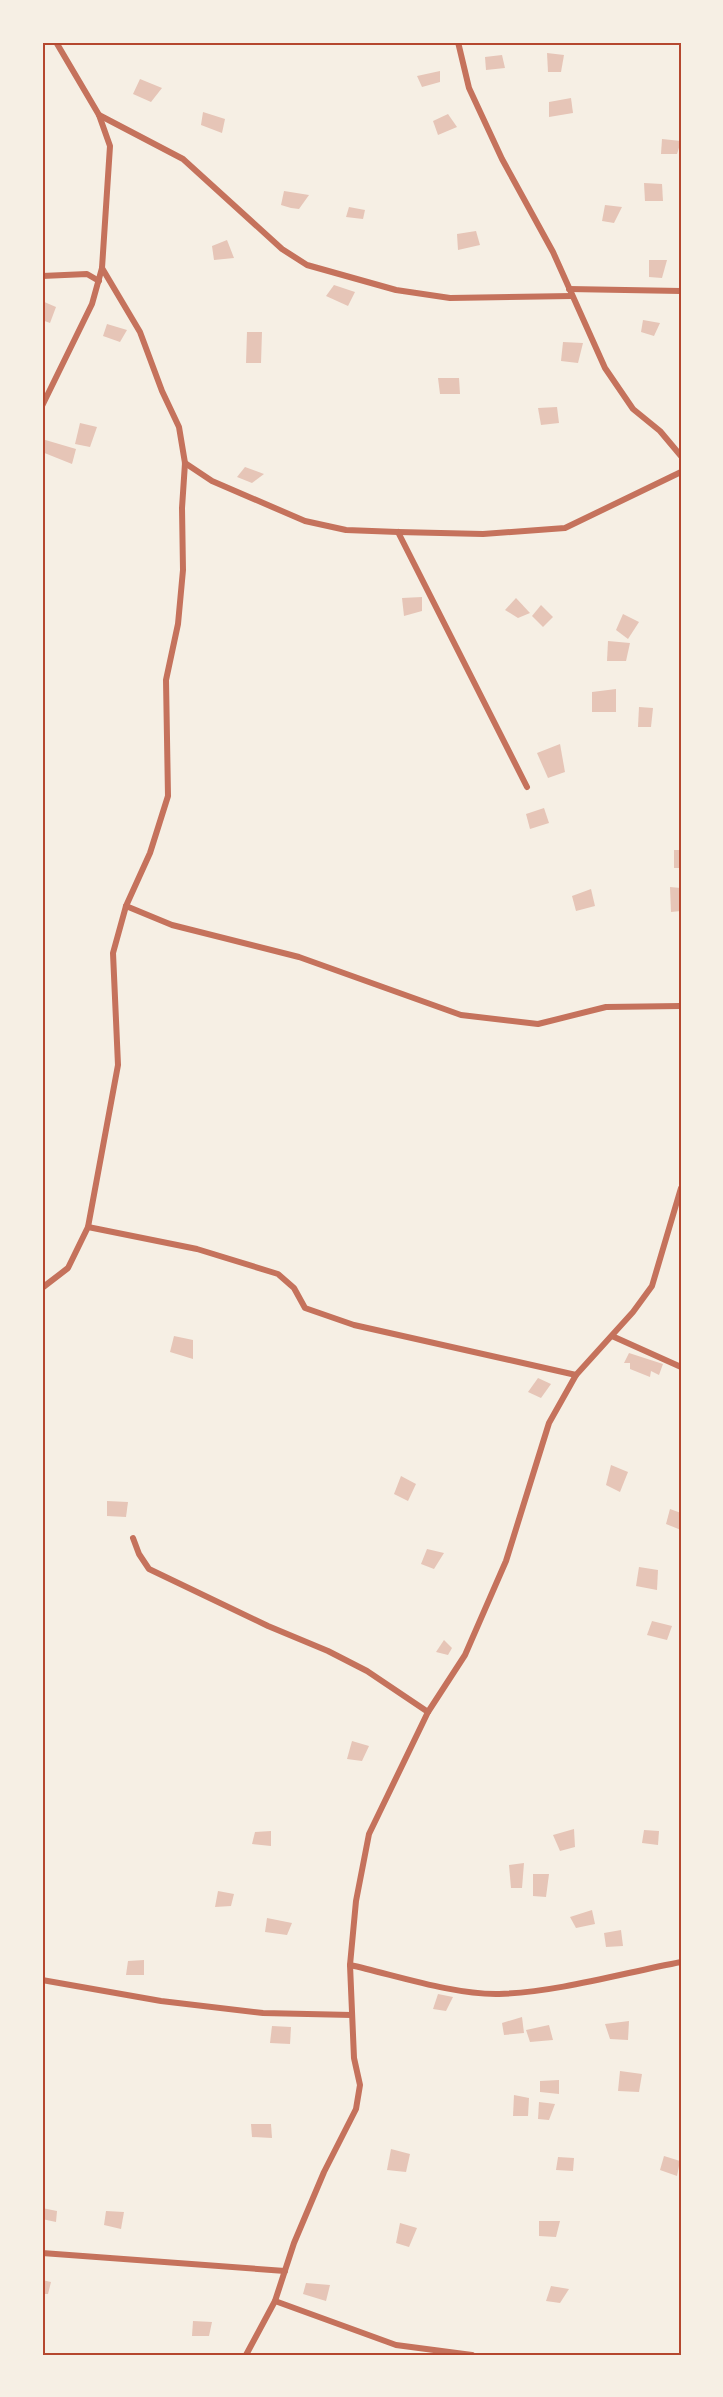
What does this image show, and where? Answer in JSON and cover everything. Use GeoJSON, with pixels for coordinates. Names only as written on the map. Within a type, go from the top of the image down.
{"type":"FeatureCollection","features":[{"type":"Feature","properties":{"kind":"street"},"geometry":{"type":"LineString","coordinates":[[42,406],[92,304],[99,281],[102,268],[110,146],[99,115],[56,42]]}},
{"type":"Feature","properties":{"kind":"street"},"geometry":{"type":"LineString","coordinates":[[458,42],[469,88],[569,289],[605,368],[633,409],[660,431],[681,456]]}},
{"type":"Feature","properties":{"kind":"street"},"geometry":{"type":"LineString","coordinates":[[99,115],[183,159],[282,249],[307,264],[396,290],[450,298],[572,296]]}},
{"type":"Feature","properties":{"kind":"street"},"geometry":{"type":"LineString","coordinates":[[42,1288],[68,1268],[88,1227],[118,1065],[113,953],[126,906],[150,853],[168,796],[166,680],[177,624],[183,570],[182,508],[185,463],[179,427],[162,391],[141,332],[102,268]]}},
{"type":"Feature","properties":{"kind":"street"},"geometry":{"type":"LineString","coordinates":[[42,276],[87,274],[99,281]]}},
{"type":"Feature","properties":{"kind":"street"},"geometry":{"type":"LineString","coordinates":[[569,289],[681,291]]}},
{"type":"Feature","properties":{"kind":"street"},"geometry":{"type":"LineString","coordinates":[[185,463],[212,481],[305,521],[346,530],[483,534],[565,528],[681,472]]}},
{"type":"Feature","properties":{"kind":"street"},"geometry":{"type":"LineString","coordinates":[[398,532],[527,787]]}},
{"type":"Feature","properties":{"kind":"street"},"geometry":{"type":"LineString","coordinates":[[126,906],[172,925],[310,961],[424,1004],[461,1015],[538,1024],[606,1007],[681,1006]]}},
{"type":"Feature","properties":{"kind":"street"},"geometry":{"type":"LineString","coordinates":[[246,2355],[275,2301],[294,2243],[324,2172],[356,2109],[360,2085],[354,2058],[350,1965],[356,1901],[369,1834],[428,1712],[470,1644],[506,1561],[549,1424],[576,1375],[612,1336],[652,1286],[681,1188]]}},
{"type":"Feature","properties":{"kind":"street"},"geometry":{"type":"LineString","coordinates":[[88,1227],[197,1249],[278,1274],[294,1288],[304,1308],[354,1325],[576,1375]]}},
{"type":"Feature","properties":{"kind":"street"},"geometry":{"type":"LineString","coordinates":[[612,1336],[681,1367]]}},
{"type":"Feature","properties":{"kind":"street"},"geometry":{"type":"LineString","coordinates":[[133,1538],[139,1554],[149,1569],[268,1626],[328,1651],[367,1671],[428,1712]]}},
{"type":"Feature","properties":{"kind":"street"},"geometry":{"type":"LineString","coordinates":[[350,1965],[469,1991],[498,1994],[529,1991],[681,1962]]}},
{"type":"Feature","properties":{"kind":"street"},"geometry":{"type":"LineString","coordinates":[[42,1980],[161,2001],[252,2011],[352,2015]]}},
{"type":"Feature","properties":{"kind":"street"},"geometry":{"type":"LineString","coordinates":[[42,2253],[285,2271]]}},
{"type":"Feature","properties":{"kind":"street"},"geometry":{"type":"LineString","coordinates":[[275,2301],[396,2345],[472,2355]]}},
{"type":"Feature","properties":{"kind":"building"},"geometry":{"type":"Polygon","coordinates":[[[547,53],[564,55],[561,72],[548,72],[547,53]]]}},
{"type":"Feature","properties":{"kind":"building"},"geometry":{"type":"Polygon","coordinates":[[[502,55],[505,68],[486,70],[485,57],[502,55]]]}},
{"type":"Feature","properties":{"kind":"building"},"geometry":{"type":"Polygon","coordinates":[[[440,71],[440,82],[422,87],[417,76],[440,71]]]}},
{"type":"Feature","properties":{"kind":"building"},"geometry":{"type":"Polygon","coordinates":[[[140,79],[162,88],[151,102],[133,94],[140,79]]]}},
{"type":"Feature","properties":{"kind":"building"},"geometry":{"type":"Polygon","coordinates":[[[571,98],[573,113],[549,117],[549,102],[571,98]]]}},
{"type":"Feature","properties":{"kind":"building"},"geometry":{"type":"Polygon","coordinates":[[[203,112],[225,119],[222,133],[201,125],[203,112]]]}},
{"type":"Feature","properties":{"kind":"building"},"geometry":{"type":"Polygon","coordinates":[[[448,114],[457,127],[438,135],[433,121],[448,114]]]}},
{"type":"Feature","properties":{"kind":"building"},"geometry":{"type":"Polygon","coordinates":[[[662,139],[681,141],[677,154],[661,154],[662,139]]]}},
{"type":"Feature","properties":{"kind":"building"},"geometry":{"type":"Polygon","coordinates":[[[644,183],[662,184],[663,201],[645,201],[644,183]]]}},
{"type":"Feature","properties":{"kind":"building"},"geometry":{"type":"Polygon","coordinates":[[[284,191],[309,195],[299,209],[291,208],[281,205],[284,191]]]}},
{"type":"Feature","properties":{"kind":"building"},"geometry":{"type":"Polygon","coordinates":[[[605,205],[622,207],[614,223],[602,221],[605,205]]]}},
{"type":"Feature","properties":{"kind":"building"},"geometry":{"type":"Polygon","coordinates":[[[349,207],[365,210],[363,219],[346,217],[349,207]]]}},
{"type":"Feature","properties":{"kind":"building"},"geometry":{"type":"Polygon","coordinates":[[[476,231],[480,245],[458,250],[457,234],[476,231]]]}},
{"type":"Feature","properties":{"kind":"building"},"geometry":{"type":"Polygon","coordinates":[[[227,240],[234,258],[214,260],[212,246],[227,240]]]}},
{"type":"Feature","properties":{"kind":"building"},"geometry":{"type":"Polygon","coordinates":[[[649,260],[667,260],[662,278],[649,277],[649,260]]]}},
{"type":"Feature","properties":{"kind":"building"},"geometry":{"type":"Polygon","coordinates":[[[334,285],[355,292],[348,306],[326,296],[334,285]]]}},
{"type":"Feature","properties":{"kind":"building"},"geometry":{"type":"Polygon","coordinates":[[[42,301],[56,307],[50,323],[42,320],[42,301]]]}},
{"type":"Feature","properties":{"kind":"building"},"geometry":{"type":"Polygon","coordinates":[[[643,320],[660,323],[654,336],[641,332],[643,320]]]}},
{"type":"Feature","properties":{"kind":"building"},"geometry":{"type":"Polygon","coordinates":[[[107,324],[127,330],[120,342],[103,336],[107,324]]]}},
{"type":"Feature","properties":{"kind":"building"},"geometry":{"type":"Polygon","coordinates":[[[247,332],[262,332],[261,363],[246,363],[247,332]]]}},
{"type":"Feature","properties":{"kind":"building"},"geometry":{"type":"Polygon","coordinates":[[[563,342],[583,343],[578,363],[561,361],[563,342]]]}},
{"type":"Feature","properties":{"kind":"building"},"geometry":{"type":"Polygon","coordinates":[[[438,378],[459,378],[460,394],[440,394],[438,378]]]}},
{"type":"Feature","properties":{"kind":"building"},"geometry":{"type":"Polygon","coordinates":[[[557,407],[559,423],[541,425],[538,408],[557,407]]]}},
{"type":"Feature","properties":{"kind":"building"},"geometry":{"type":"Polygon","coordinates":[[[80,423],[97,427],[90,447],[75,444],[80,423]]]}},
{"type":"Feature","properties":{"kind":"building"},"geometry":{"type":"Polygon","coordinates":[[[42,439],[76,449],[72,464],[42,452],[42,439]]]}},
{"type":"Feature","properties":{"kind":"building"},"geometry":{"type":"Polygon","coordinates":[[[245,467],[264,474],[252,483],[237,477],[245,467]]]}},
{"type":"Feature","properties":{"kind":"building"},"geometry":{"type":"Polygon","coordinates":[[[422,597],[422,611],[404,616],[402,598],[422,597]]]}},
{"type":"Feature","properties":{"kind":"building"},"geometry":{"type":"Polygon","coordinates":[[[516,598],[530,613],[518,618],[505,610],[516,598]]]}},
{"type":"Feature","properties":{"kind":"building"},"geometry":{"type":"Polygon","coordinates":[[[541,605],[553,617],[543,627],[532,616],[541,605]]]}},
{"type":"Feature","properties":{"kind":"building"},"geometry":{"type":"Polygon","coordinates":[[[623,614],[639,622],[628,639],[616,630],[623,614]]]}},
{"type":"Feature","properties":{"kind":"building"},"geometry":{"type":"Polygon","coordinates":[[[608,641],[630,643],[626,661],[607,661],[608,641]]]}},
{"type":"Feature","properties":{"kind":"building"},"geometry":{"type":"Polygon","coordinates":[[[616,689],[616,712],[592,712],[592,692],[616,689]]]}},
{"type":"Feature","properties":{"kind":"building"},"geometry":{"type":"Polygon","coordinates":[[[639,707],[653,708],[651,727],[638,727],[639,707]]]}},
{"type":"Feature","properties":{"kind":"building"},"geometry":{"type":"Polygon","coordinates":[[[560,744],[565,772],[548,778],[537,753],[560,744]]]}},
{"type":"Feature","properties":{"kind":"building"},"geometry":{"type":"Polygon","coordinates":[[[544,808],[549,823],[530,829],[526,814],[544,808]]]}},
{"type":"Feature","properties":{"kind":"building"},"geometry":{"type":"Polygon","coordinates":[[[674,850],[681,850],[681,868],[674,868],[674,850]]]}},
{"type":"Feature","properties":{"kind":"building"},"geometry":{"type":"Polygon","coordinates":[[[670,887],[681,888],[681,911],[671,912],[670,887]]]}},
{"type":"Feature","properties":{"kind":"building"},"geometry":{"type":"Polygon","coordinates":[[[591,889],[595,906],[576,911],[572,896],[591,889]]]}},
{"type":"Feature","properties":{"kind":"building"},"geometry":{"type":"Polygon","coordinates":[[[174,1336],[193,1340],[193,1359],[170,1352],[174,1336]]]}},
{"type":"Feature","properties":{"kind":"building"},"geometry":{"type":"Polygon","coordinates":[[[629,1353],[663,1364],[659,1375],[651,1371],[650,1377],[630,1369],[630,1363],[624,1363],[629,1353]]]}},
{"type":"Feature","properties":{"kind":"building"},"geometry":{"type":"Polygon","coordinates":[[[538,1378],[551,1384],[541,1398],[528,1392],[538,1378]]]}},
{"type":"Feature","properties":{"kind":"building"},"geometry":{"type":"Polygon","coordinates":[[[611,1465],[628,1472],[620,1492],[606,1485],[611,1465]]]}},
{"type":"Feature","properties":{"kind":"building"},"geometry":{"type":"Polygon","coordinates":[[[401,1476],[416,1484],[408,1501],[394,1494],[401,1476]]]}},
{"type":"Feature","properties":{"kind":"building"},"geometry":{"type":"Polygon","coordinates":[[[107,1501],[128,1502],[126,1517],[107,1516],[107,1501]]]}},
{"type":"Feature","properties":{"kind":"building"},"geometry":{"type":"Polygon","coordinates":[[[670,1509],[681,1513],[681,1530],[666,1524],[670,1509]]]}},
{"type":"Feature","properties":{"kind":"building"},"geometry":{"type":"Polygon","coordinates":[[[427,1549],[444,1553],[434,1569],[421,1564],[427,1549]]]}},
{"type":"Feature","properties":{"kind":"building"},"geometry":{"type":"Polygon","coordinates":[[[639,1567],[658,1570],[657,1590],[636,1586],[639,1567]]]}},
{"type":"Feature","properties":{"kind":"building"},"geometry":{"type":"Polygon","coordinates":[[[652,1621],[672,1626],[667,1640],[647,1635],[652,1621]]]}},
{"type":"Feature","properties":{"kind":"building"},"geometry":{"type":"Polygon","coordinates":[[[444,1640],[452,1648],[448,1655],[436,1652],[444,1640]]]}},
{"type":"Feature","properties":{"kind":"building"},"geometry":{"type":"Polygon","coordinates":[[[352,1741],[369,1746],[362,1761],[347,1759],[352,1741]]]}},
{"type":"Feature","properties":{"kind":"building"},"geometry":{"type":"Polygon","coordinates":[[[574,1829],[575,1847],[560,1851],[553,1835],[574,1829]]]}},
{"type":"Feature","properties":{"kind":"building"},"geometry":{"type":"Polygon","coordinates":[[[644,1830],[659,1831],[658,1845],[642,1843],[644,1830]]]}},
{"type":"Feature","properties":{"kind":"building"},"geometry":{"type":"Polygon","coordinates":[[[271,1831],[271,1846],[252,1844],[255,1832],[271,1831]]]}},
{"type":"Feature","properties":{"kind":"building"},"geometry":{"type":"Polygon","coordinates":[[[524,1863],[522,1888],[511,1888],[509,1865],[524,1863]]]}},
{"type":"Feature","properties":{"kind":"building"},"geometry":{"type":"Polygon","coordinates":[[[533,1874],[549,1874],[546,1897],[533,1896],[533,1874]]]}},
{"type":"Feature","properties":{"kind":"building"},"geometry":{"type":"Polygon","coordinates":[[[218,1891],[234,1894],[231,1906],[215,1907],[218,1891]]]}},
{"type":"Feature","properties":{"kind":"building"},"geometry":{"type":"Polygon","coordinates":[[[592,1910],[595,1924],[576,1928],[570,1917],[592,1910]]]}},
{"type":"Feature","properties":{"kind":"building"},"geometry":{"type":"Polygon","coordinates":[[[267,1918],[292,1923],[287,1935],[265,1932],[267,1918]]]}},
{"type":"Feature","properties":{"kind":"building"},"geometry":{"type":"Polygon","coordinates":[[[621,1930],[623,1946],[606,1947],[604,1933],[621,1930]]]}},
{"type":"Feature","properties":{"kind":"building"},"geometry":{"type":"Polygon","coordinates":[[[144,1960],[144,1975],[126,1975],[128,1961],[144,1960]]]}},
{"type":"Feature","properties":{"kind":"building"},"geometry":{"type":"Polygon","coordinates":[[[438,1994],[453,1997],[446,2011],[433,2009],[438,1994]]]}},
{"type":"Feature","properties":{"kind":"building"},"geometry":{"type":"Polygon","coordinates":[[[522,2017],[524,2033],[504,2035],[502,2023],[522,2017]]]}},
{"type":"Feature","properties":{"kind":"building"},"geometry":{"type":"Polygon","coordinates":[[[629,2021],[628,2040],[610,2039],[605,2024],[629,2021]]]}},
{"type":"Feature","properties":{"kind":"building"},"geometry":{"type":"Polygon","coordinates":[[[549,2025],[553,2040],[530,2042],[526,2030],[549,2025]]]}},
{"type":"Feature","properties":{"kind":"building"},"geometry":{"type":"Polygon","coordinates":[[[272,2026],[291,2027],[290,2044],[270,2043],[272,2026]]]}},
{"type":"Feature","properties":{"kind":"building"},"geometry":{"type":"Polygon","coordinates":[[[620,2071],[642,2074],[639,2092],[618,2091],[620,2071]]]}},
{"type":"Feature","properties":{"kind":"building"},"geometry":{"type":"Polygon","coordinates":[[[559,2080],[559,2094],[540,2092],[540,2081],[559,2080]]]}},
{"type":"Feature","properties":{"kind":"building"},"geometry":{"type":"Polygon","coordinates":[[[514,2095],[529,2098],[528,2116],[513,2116],[514,2095]]]}},
{"type":"Feature","properties":{"kind":"building"},"geometry":{"type":"Polygon","coordinates":[[[539,2102],[555,2104],[549,2120],[538,2119],[539,2102]]]}},
{"type":"Feature","properties":{"kind":"building"},"geometry":{"type":"Polygon","coordinates":[[[251,2124],[271,2124],[272,2138],[252,2137],[251,2124]]]}},
{"type":"Feature","properties":{"kind":"building"},"geometry":{"type":"Polygon","coordinates":[[[391,2149],[410,2154],[406,2172],[387,2170],[391,2149]]]}},
{"type":"Feature","properties":{"kind":"building"},"geometry":{"type":"Polygon","coordinates":[[[664,2156],[680,2161],[677,2176],[660,2170],[664,2156]]]}},
{"type":"Feature","properties":{"kind":"building"},"geometry":{"type":"Polygon","coordinates":[[[558,2157],[574,2158],[573,2171],[556,2170],[558,2157]]]}},
{"type":"Feature","properties":{"kind":"building"},"geometry":{"type":"Polygon","coordinates":[[[42,2208],[57,2211],[56,2222],[42,2219],[42,2208]]]}},
{"type":"Feature","properties":{"kind":"building"},"geometry":{"type":"Polygon","coordinates":[[[106,2211],[124,2212],[121,2229],[104,2225],[106,2211]]]}},
{"type":"Feature","properties":{"kind":"building"},"geometry":{"type":"Polygon","coordinates":[[[539,2221],[560,2221],[556,2237],[539,2236],[539,2221]]]}},
{"type":"Feature","properties":{"kind":"building"},"geometry":{"type":"Polygon","coordinates":[[[400,2223],[417,2228],[409,2247],[396,2243],[400,2223]]]}},
{"type":"Feature","properties":{"kind":"building"},"geometry":{"type":"Polygon","coordinates":[[[42,2280],[51,2282],[48,2294],[42,2294],[42,2280]]]}},
{"type":"Feature","properties":{"kind":"building"},"geometry":{"type":"Polygon","coordinates":[[[306,2283],[330,2285],[326,2301],[303,2294],[306,2283]]]}},
{"type":"Feature","properties":{"kind":"building"},"geometry":{"type":"Polygon","coordinates":[[[551,2286],[569,2289],[560,2303],[546,2301],[551,2286]]]}},
{"type":"Feature","properties":{"kind":"building"},"geometry":{"type":"Polygon","coordinates":[[[193,2321],[212,2322],[209,2336],[192,2336],[193,2321]]]}}]}
